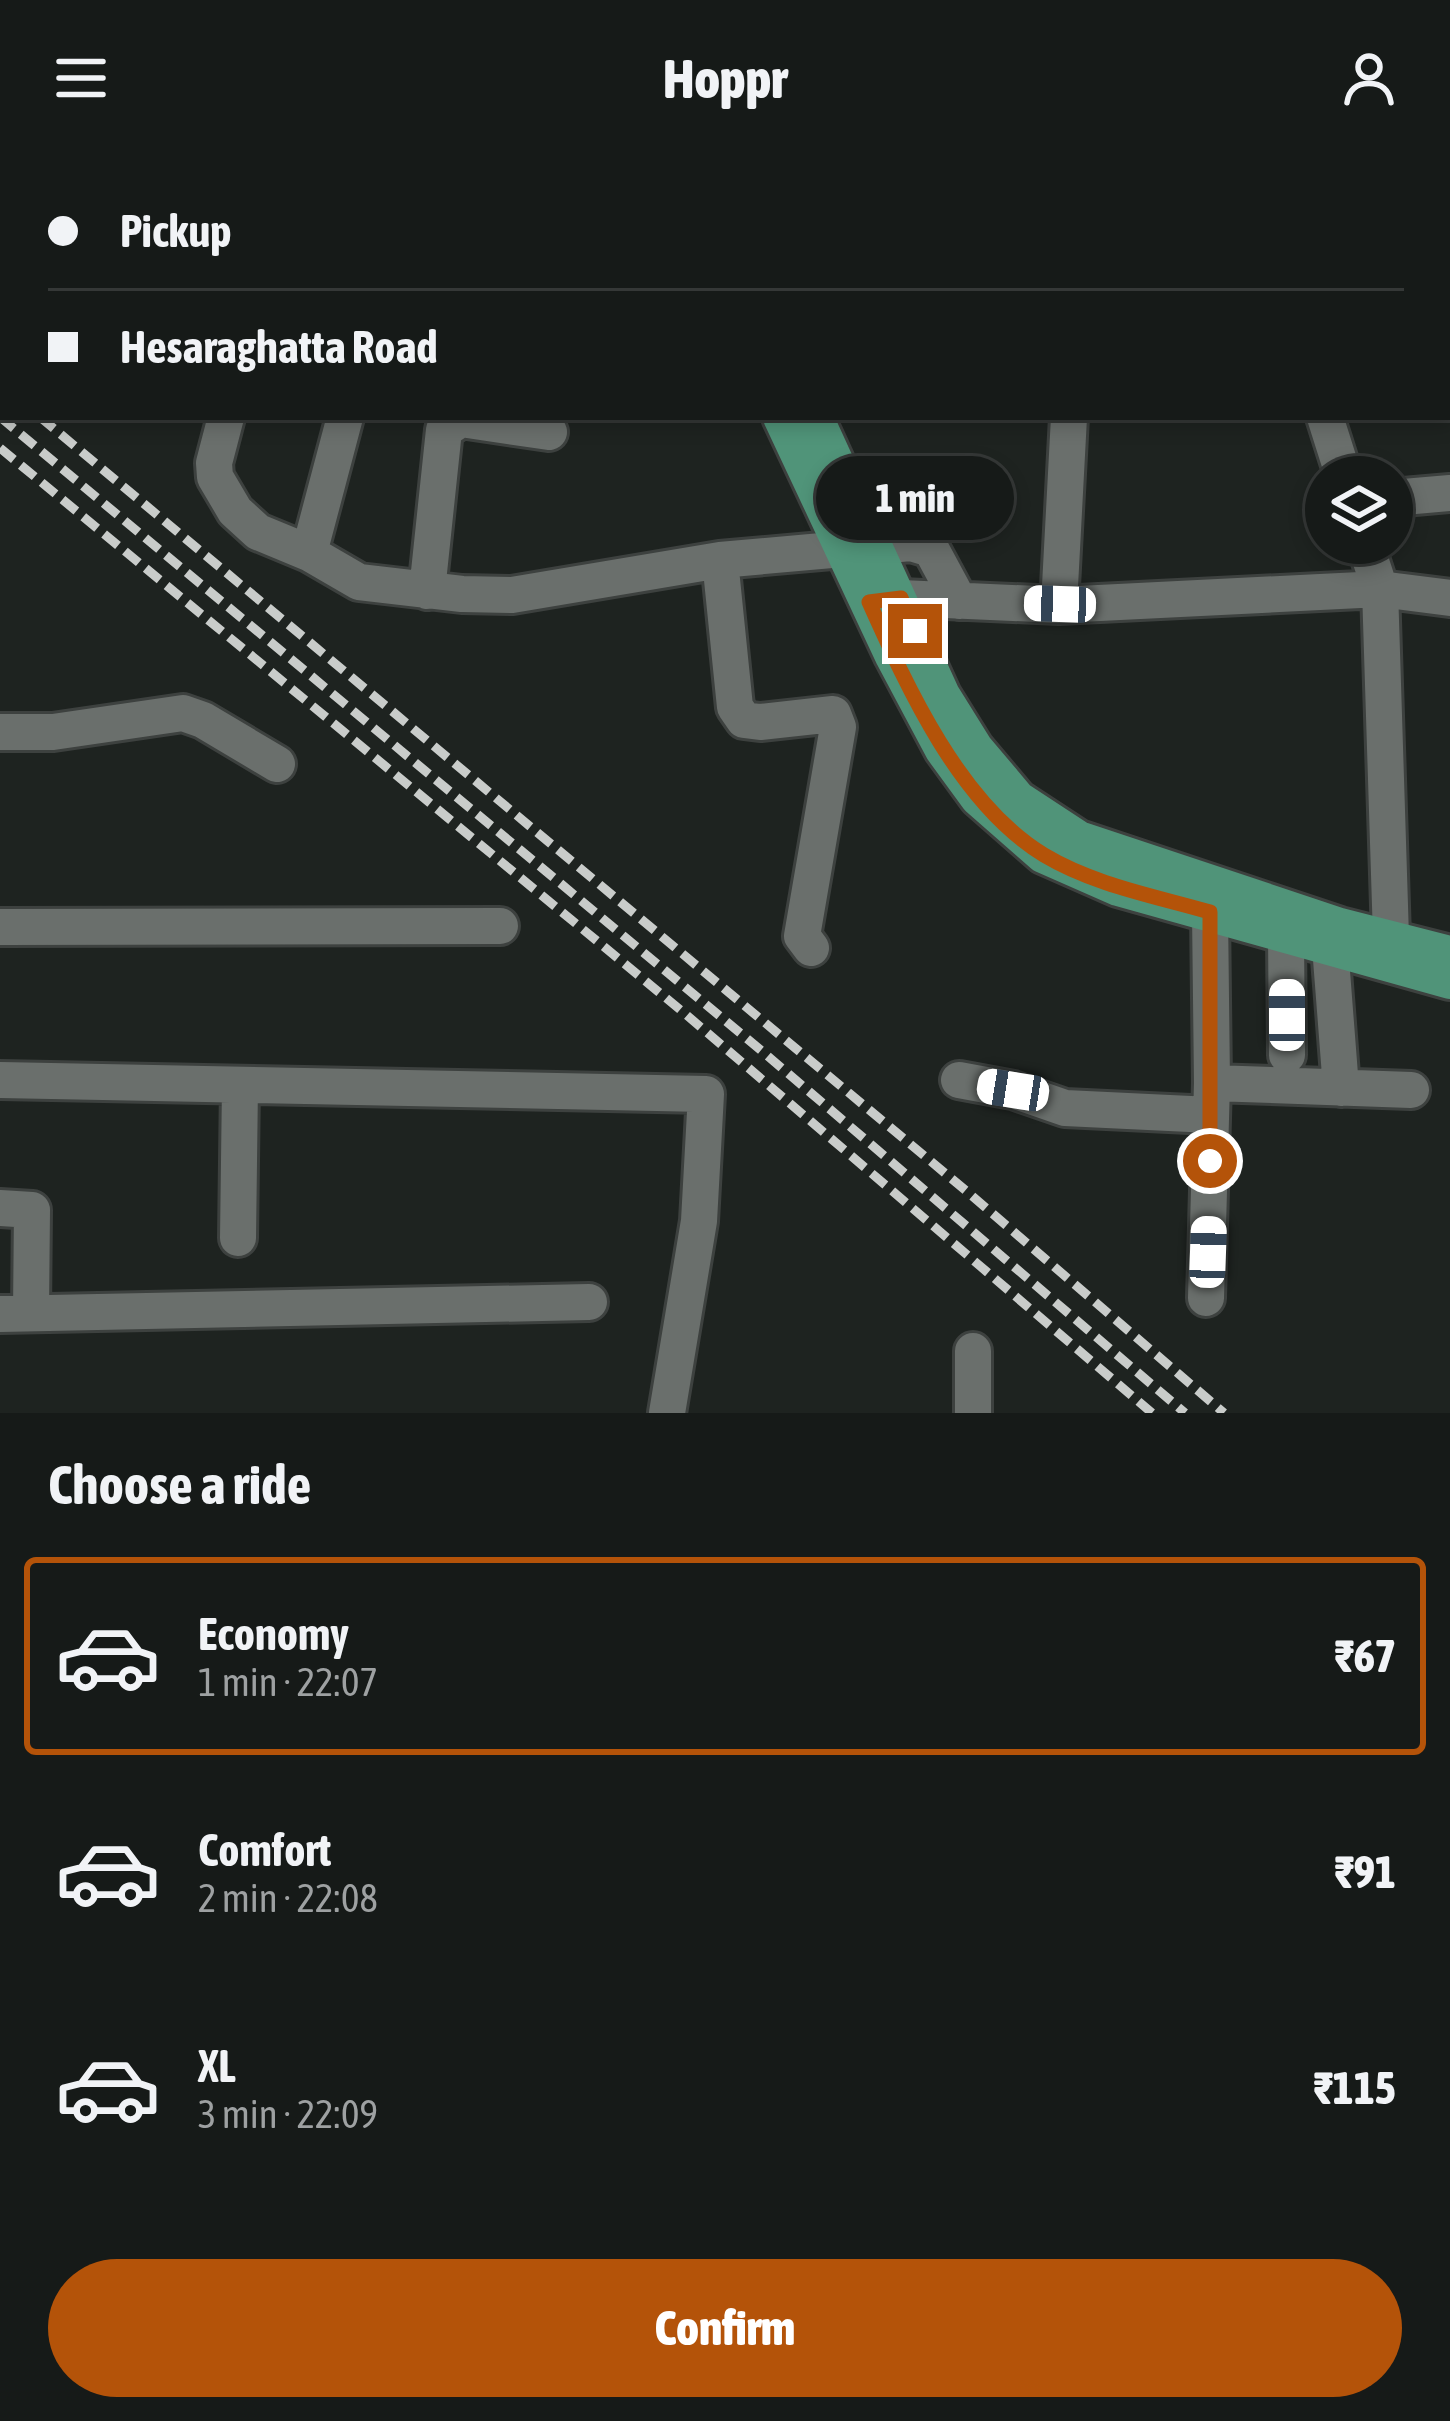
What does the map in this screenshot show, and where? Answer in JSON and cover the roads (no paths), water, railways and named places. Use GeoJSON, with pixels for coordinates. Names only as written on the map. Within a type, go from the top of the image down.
{"type":"FeatureCollection","features":[{"type":"Feature","properties":{"kind":"main road"},"geometry":{"type":"LineString","coordinates":[[783,420],[861,546]]}},
{"type":"Feature","properties":{"kind":"main road"},"geometry":{"type":"LineString","coordinates":[[816,420],[943,750],[978,798],[1043,855],[1118,887],[1286,934],[1450,955]]}},
{"type":"Feature","properties":{"kind":"main road"},"geometry":{"type":"LineString","coordinates":[[885,600],[975,748],[1018,799],[1079,839],[1360,942],[1450,981]]}},
{"type":"Feature","properties":{"kind":"street"},"geometry":{"type":"LineString","coordinates":[[225,420],[214,463],[221,491],[235,511],[258,532],[309,553],[359,582],[512,595],[720,560],[911,543],[932,549],[959,601]]}},
{"type":"Feature","properties":{"kind":"street"},"geometry":{"type":"LineString","coordinates":[[309,553],[344,420]]}},
{"type":"Feature","properties":{"kind":"street"},"geometry":{"type":"LineString","coordinates":[[427,591],[444,430],[458,420]]}},
{"type":"Feature","properties":{"kind":"street"},"geometry":{"type":"LineString","coordinates":[[474,420],[549,432]]}},
{"type":"Feature","properties":{"kind":"street"},"geometry":{"type":"LineString","coordinates":[[1060,604],[1070,420]]}},
{"type":"Feature","properties":{"kind":"street"},"geometry":{"type":"LineString","coordinates":[[1326,420],[1337,456]]}},
{"type":"Feature","properties":{"kind":"street"},"geometry":{"type":"LineString","coordinates":[[1413,497],[1450,494]]}},
{"type":"Feature","properties":{"kind":"street"},"geometry":{"type":"LineString","coordinates":[[720,560],[735,707],[744,720],[833,714],[838,727],[802,936],[812,948]]}},
{"type":"Feature","properties":{"kind":"street"},"geometry":{"type":"LineString","coordinates":[[1341,1088],[1360,942],[1379,590],[1371,564]]}},
{"type":"Feature","properties":{"kind":"street"},"geometry":{"type":"LineString","coordinates":[[885,600],[1060,604],[1379,590],[1450,598]]}},
{"type":"Feature","properties":{"kind":"street"},"geometry":{"type":"LineString","coordinates":[[0,732],[53,732],[183,713],[277,764]]}},
{"type":"Feature","properties":{"kind":"street"},"geometry":{"type":"LineString","coordinates":[[1206,1298],[1212,1099],[1210,912]]}},
{"type":"Feature","properties":{"kind":"street"},"geometry":{"type":"LineString","coordinates":[[0,928],[500,926]]}},
{"type":"Feature","properties":{"kind":"street"},"geometry":{"type":"LineString","coordinates":[[1286,934],[1287,1055]]}},
{"type":"Feature","properties":{"kind":"street"},"geometry":{"type":"LineString","coordinates":[[0,1080],[706,1094],[699,1221],[667,1413]]}},
{"type":"Feature","properties":{"kind":"street"},"geometry":{"type":"LineString","coordinates":[[959,1080],[1013,1090],[1065,1108],[1341,1088],[1411,1090]]}},
{"type":"Feature","properties":{"kind":"street"},"geometry":{"type":"LineString","coordinates":[[238,1238],[240,1085]]}},
{"type":"Feature","properties":{"kind":"street"},"geometry":{"type":"LineString","coordinates":[[0,1208],[32,1210],[15,1313],[589,1301]]}},
{"type":"Feature","properties":{"kind":"street"},"geometry":{"type":"LineString","coordinates":[[973,1352],[973,1413]]}},
{"type":"Feature","properties":{"kind":"railway"},"geometry":{"type":"LineString","coordinates":[[4,420],[763,1052],[1185,1413]]}},
{"type":"Feature","properties":{"kind":"railway"},"geometry":{"type":"LineString","coordinates":[[44,420],[964,1189],[1224,1413]]}},
{"type":"Feature","properties":{"kind":"railway"},"geometry":{"type":"LineString","coordinates":[[0,448],[683,1012],[1152,1413]]}}]}
